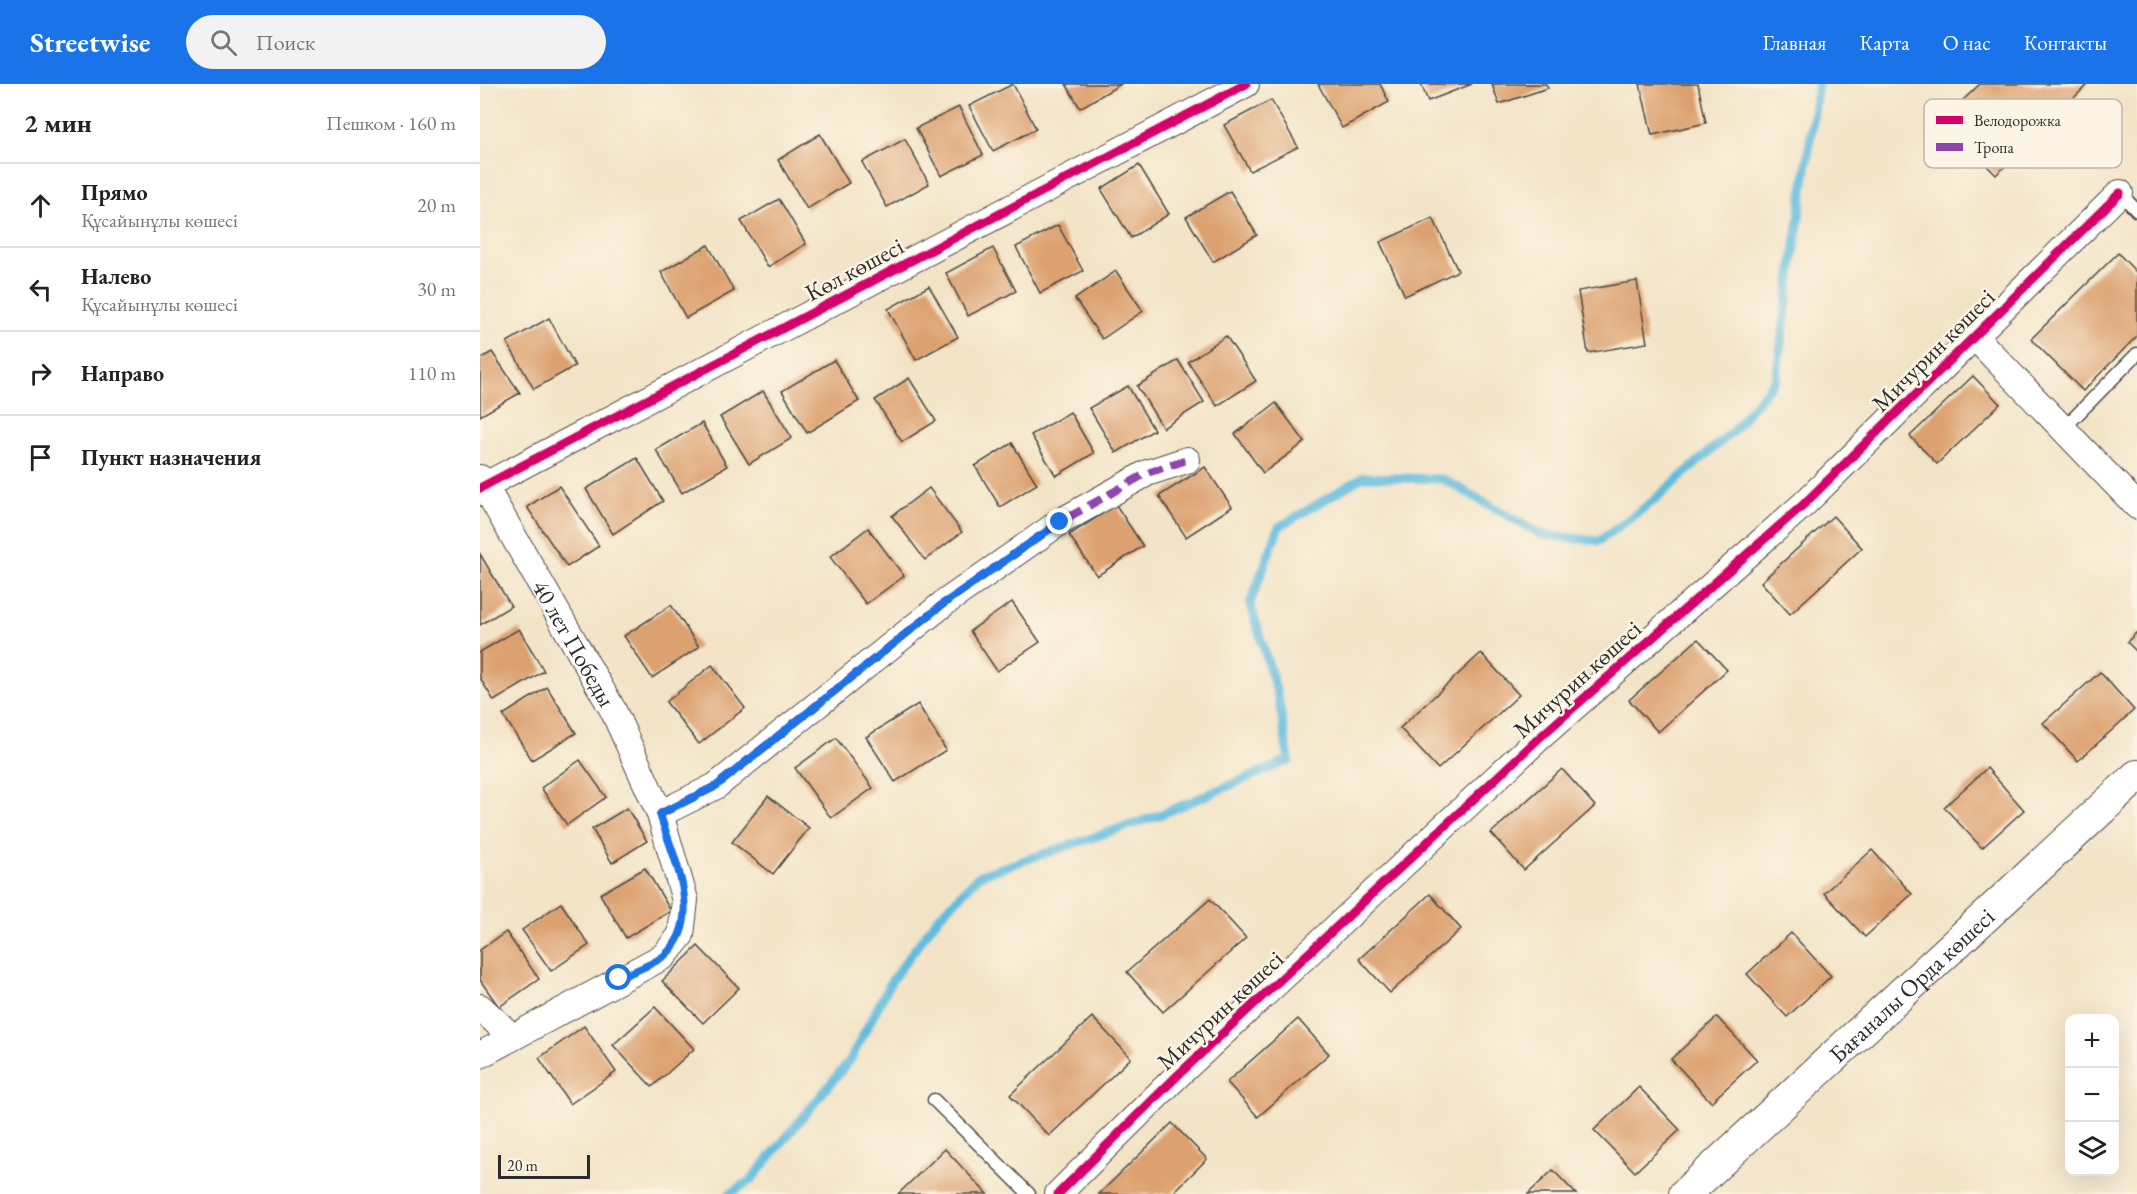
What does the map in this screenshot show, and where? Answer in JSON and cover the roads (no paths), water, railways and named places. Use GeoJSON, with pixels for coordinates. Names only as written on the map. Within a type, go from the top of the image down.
{"type":"FeatureCollection","features":[{"type":"Feature","properties":{"kind":"street","name":"Көл көшесі"},"geometry":{"type":"LineString","coordinates":[[481,484],[1246,84]]}},
{"type":"Feature","properties":{"kind":"street","name":"Мичурин көшесі"},"geometry":{"type":"LineString","coordinates":[[1058,1194],[1178,1075],[1530,746],[1804,504],[1974,336],[2129,202]]}},
{"type":"Feature","properties":{"kind":"street"},"geometry":{"type":"LineString","coordinates":[[1974,336],[2137,506]]}},
{"type":"Feature","properties":{"kind":"street"},"geometry":{"type":"LineString","coordinates":[[660,814],[716,786],[943,604],[1060,522],[1147,473],[1187,460]]}},
{"type":"Feature","properties":{"kind":"street","name":"40 лет Победы"},"geometry":{"type":"LineString","coordinates":[[480,1055],[664,956],[681,935],[685,900],[660,814],[614,710],[481,484]]}},
{"type":"Feature","properties":{"kind":"street","name":"Бағаналы Орда көшесі"},"geometry":{"type":"LineString","coordinates":[[1685,1194],[2137,776]]}},
{"type":"Feature","properties":{"kind":"street"},"geometry":{"type":"LineString","coordinates":[[480,1008],[512,1037]]}},
{"type":"Feature","properties":{"kind":"lane"},"geometry":{"type":"LineString","coordinates":[[2063,429],[2137,354]]}},
{"type":"Feature","properties":{"kind":"lane"},"geometry":{"type":"LineString","coordinates":[[934,1100],[1029,1194]]}},
{"type":"Feature","properties":{"kind":"waterway"},"geometry":{"type":"LineString","coordinates":[[729,1194],[751,1180],[850,1060],[892,980],[937,919],[980,875],[1160,815],[1289,760],[1278,696],[1250,603],[1279,527],[1363,477],[1443,479],[1542,535],[1599,541],[1652,502],[1733,431],[1776,379],[1818,84]]}}]}
